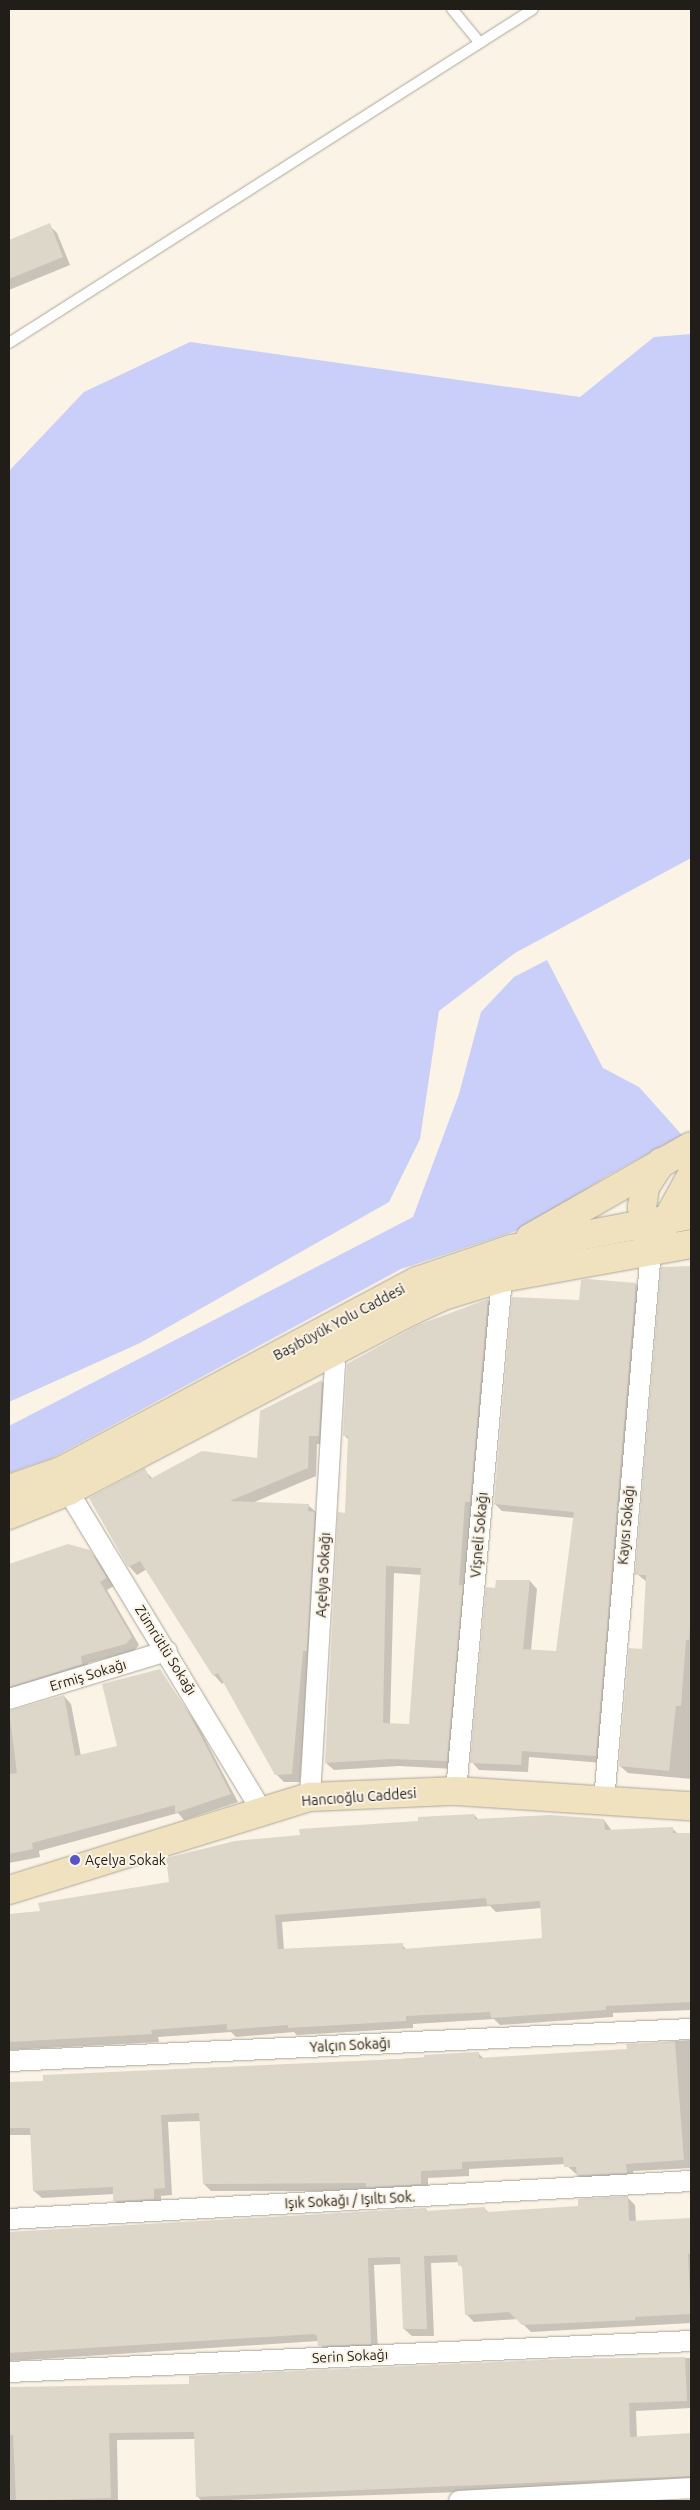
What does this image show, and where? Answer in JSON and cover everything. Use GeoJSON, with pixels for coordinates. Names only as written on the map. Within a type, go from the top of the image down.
{"type":"FeatureCollection","features":[{"type":"Feature","properties":{"kind":"main road"},"geometry":{"type":"LineString","coordinates":[[511,1249],[691,1146]]}},
{"type":"Feature","properties":{"kind":"main road"},"geometry":{"type":"LineString","coordinates":[[661,1162],[645,1187],[668,1219]]}},
{"type":"Feature","properties":{"kind":"main road"},"geometry":{"type":"LineString","coordinates":[[651,1250],[691,1176]]}},
{"type":"Feature","properties":{"kind":"main road","name":"Başıbüyük Yolu Caddesi"},"geometry":{"type":"LineString","coordinates":[[9,1489],[61,1471],[417,1280],[511,1249],[668,1219]]}},
{"type":"Feature","properties":{"kind":"main road","name":"Başıbüyük Yolu Caddesi"},"geometry":{"type":"LineString","coordinates":[[9,1515],[68,1491],[411,1311],[502,1278],[691,1244]]}},
{"type":"Feature","properties":{"kind":"main road","name":"Hancıoğlu Caddesi"},"geometry":{"type":"LineString","coordinates":[[9,1890],[261,1810],[310,1797],[456,1791],[691,1806]]}},
{"type":"Feature","properties":{"kind":"street","name":"Kayısı Sokağı"},"geometry":{"type":"LineString","coordinates":[[604,1800],[651,1250]]}},
{"type":"Feature","properties":{"kind":"street","name":"Vişneli Sokağı"},"geometry":{"type":"LineString","coordinates":[[456,1791],[502,1278]]}},
{"type":"Feature","properties":{"kind":"street","name":"Açelya Sokağı"},"geometry":{"type":"LineString","coordinates":[[310,1797],[335,1365],[330,1353]]}},
{"type":"Feature","properties":{"kind":"street","name":"Zümrütlü Sokağı"},"geometry":{"type":"LineString","coordinates":[[68,1491],[167,1651],[261,1810]]}},
{"type":"Feature","properties":{"kind":"street","name":"Ermiş Sokağı"},"geometry":{"type":"LineString","coordinates":[[9,1698],[167,1651]]}},
{"type":"Feature","properties":{"kind":"street","name":"Yalçın Sokağı"},"geometry":{"type":"LineString","coordinates":[[9,2061],[691,2029]]}},
{"type":"Feature","properties":{"kind":"street","name":"Işık Sokağı / Işıltı Sok."},"geometry":{"type":"LineString","coordinates":[[9,2219],[691,2181]]}},
{"type":"Feature","properties":{"kind":"street","name":"Serin Sokağı"},"geometry":{"type":"LineString","coordinates":[[9,2372],[691,2341]]}},
{"type":"Feature","properties":{"kind":"street"},"geometry":{"type":"LineString","coordinates":[[459,2501],[691,2488]]}},
{"type":"Feature","properties":{"kind":"lane"},"geometry":{"type":"LineString","coordinates":[[452,9],[480,42]]}},
{"type":"Feature","properties":{"kind":"lane"},"geometry":{"type":"LineString","coordinates":[[9,343],[533,9]]}},
{"type":"Feature","properties":{"kind":"shaded area"},"geometry":{"type":"Polygon","coordinates":[[[691,334],[691,858],[515,953],[439,1011],[420,1139],[389,1202],[140,1343],[9,1402],[9,471],[84,392],[190,342],[580,397],[654,337],[691,334]]]}},
{"type":"Feature","properties":{"kind":"shaded area"},"geometry":{"type":"Polygon","coordinates":[[[547,960],[603,1068],[639,1087],[682,1135],[607,1176],[522,1229],[401,1269],[52,1458],[9,1473],[9,1426],[413,1217],[459,1094],[481,1012],[514,977],[547,960]]]}},
{"type":"Feature","properties":{"kind":"building"},"geometry":{"type":"Polygon","coordinates":[[[50,223],[63,257],[9,279],[9,240],[50,223]]]}},
{"type":"Feature","properties":{"kind":"building"},"geometry":{"type":"Polygon","coordinates":[[[691,1266],[691,1609],[689,1640],[686,1640],[681,1706],[676,1706],[669,1771],[619,1766],[629,1648],[642,1649],[646,1575],[635,1575],[661,1267],[691,1266]]]}},
{"type":"Feature","properties":{"kind":"building"},"geometry":{"type":"Polygon","coordinates":[[[581,1280],[636,1283],[596,1756],[522,1751],[521,1765],[470,1763],[486,1587],[495,1588],[496,1580],[530,1580],[523,1649],[556,1651],[574,1512],[494,1504],[512,1297],[579,1300],[581,1280]]]}},
{"type":"Feature","properties":{"kind":"building"},"geometry":{"type":"Polygon","coordinates":[[[488,1299],[470,1502],[465,1502],[459,1585],[463,1585],[447,1761],[390,1759],[325,1763],[338,1512],[345,1513],[348,1436],[343,1436],[347,1364],[418,1325],[488,1299]],[[386,1566],[383,1723],[409,1724],[421,1568],[386,1566]]]}},
{"type":"Feature","properties":{"kind":"building"},"geometry":{"type":"Polygon","coordinates":[[[322,1380],[319,1436],[309,1436],[308,1468],[230,1501],[309,1504],[308,1511],[315,1512],[307,1651],[303,1651],[292,1774],[275,1775],[218,1673],[213,1676],[140,1561],[128,1567],[89,1498],[145,1468],[150,1479],[202,1451],[257,1458],[260,1411],[322,1380]]]}},
{"type":"Feature","properties":{"kind":"building"},"geometry":{"type":"Polygon","coordinates":[[[68,1544],[90,1550],[107,1578],[100,1582],[132,1637],[126,1644],[81,1656],[82,1664],[9,1687],[9,1564],[68,1544]]]}},
{"type":"Feature","properties":{"kind":"building"},"geometry":{"type":"Polygon","coordinates":[[[160,1669],[191,1717],[231,1794],[175,1813],[175,1805],[32,1843],[33,1849],[9,1854],[9,1774],[17,1773],[9,1711],[64,1695],[75,1756],[117,1746],[102,1684],[160,1669]]]}},
{"type":"Feature","properties":{"kind":"building"},"geometry":{"type":"Polygon","coordinates":[[[474,1814],[475,1819],[550,1815],[604,1819],[605,1830],[673,1827],[673,1833],[691,1833],[691,2002],[606,2006],[606,2010],[491,2018],[490,2012],[406,2016],[406,2021],[288,2028],[288,2025],[227,2030],[227,2024],[151,2030],[152,2034],[9,2042],[9,1914],[40,1911],[38,1903],[169,1882],[166,1858],[235,1841],[300,1835],[299,1829],[418,1821],[418,1817],[474,1814]],[[486,1898],[275,1915],[278,1949],[403,1943],[403,1949],[542,1938],[540,1901],[487,1905],[486,1898]]]}},
{"type":"Feature","properties":{"kind":"building"},"geometry":{"type":"Polygon","coordinates":[[[675,2042],[684,2160],[626,2164],[627,2173],[577,2175],[576,2167],[564,2167],[563,2157],[462,2162],[462,2169],[421,2171],[421,2184],[366,2187],[366,2183],[203,2184],[199,2113],[161,2115],[165,2188],[154,2189],[154,2199],[113,2201],[113,2187],[33,2191],[30,2128],[9,2128],[9,2082],[43,2081],[43,2075],[424,2058],[424,2055],[479,2052],[479,2058],[627,2049],[626,2044],[675,2042]]]}},
{"type":"Feature","properties":{"kind":"building"},"geometry":{"type":"Polygon","coordinates":[[[628,2196],[629,2221],[691,2218],[691,2254],[688,2254],[691,2314],[635,2317],[635,2320],[522,2325],[509,2312],[465,2315],[462,2265],[458,2266],[457,2255],[424,2256],[427,2329],[403,2329],[400,2257],[368,2258],[371,2344],[318,2346],[317,2336],[314,2334],[9,2353],[9,2232],[426,2208],[426,2211],[485,2207],[486,2212],[578,2206],[578,2199],[628,2196]]]}},
{"type":"Feature","properties":{"kind":"building"},"geometry":{"type":"Polygon","coordinates":[[[685,2357],[687,2401],[629,2403],[630,2437],[691,2433],[691,2476],[196,2497],[194,2432],[109,2433],[111,2498],[16,2501],[13,2435],[9,2435],[9,2387],[189,2384],[189,2376],[565,2359],[685,2357]]]}},
{"type":"Feature","properties":{"kind":"place","name":"Açelya Sokak"},"geometry":{"type":"Point","coordinates":[75,1860]}}]}
